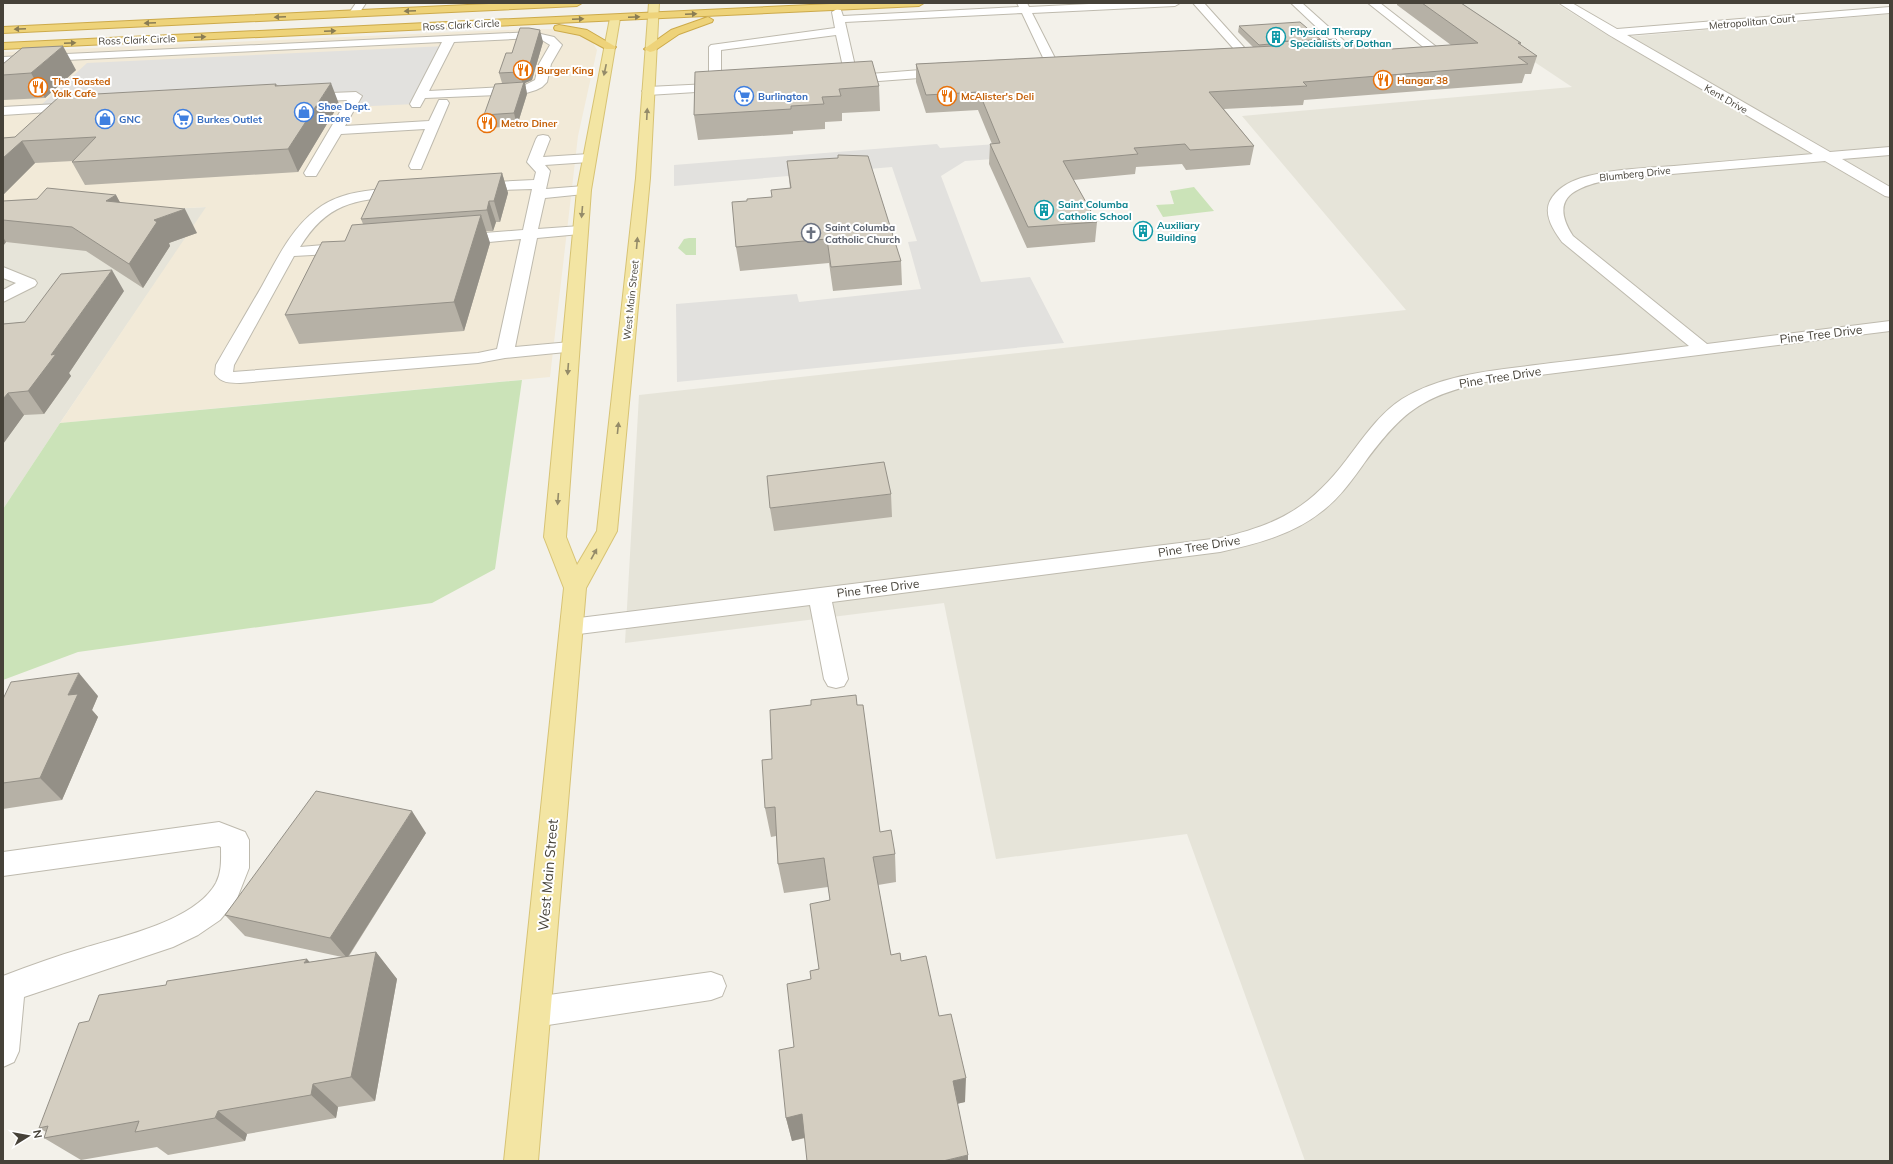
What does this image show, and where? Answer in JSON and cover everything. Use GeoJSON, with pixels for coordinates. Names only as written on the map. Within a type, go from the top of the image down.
{"type":"FeatureCollection","features":[{"type":"Feature","properties":{"kind":"highway","name":"Ross Clark Circle"},"geometry":{"type":"LineString","coordinates":[[3,30],[577,3]]}},
{"type":"Feature","properties":{"kind":"highway","name":"Ross Clark Circle"},"geometry":{"type":"LineString","coordinates":[[3,46],[525,22],[616,10],[653,9],[744,11],[919,3]]}},
{"type":"Feature","properties":{"kind":"highway"},"geometry":{"type":"LineString","coordinates":[[650,49],[675,32],[692,24],[744,11]]}},
{"type":"Feature","properties":{"kind":"highway"},"geometry":{"type":"LineString","coordinates":[[525,22],[583,32],[610,47]]}},
{"type":"Feature","properties":{"kind":"main road","name":"West Main Street"},"geometry":{"type":"LineString","coordinates":[[521,1161],[575,588],[607,531],[643,178],[653,9]]}},
{"type":"Feature","properties":{"kind":"main road","name":"West Main Street"},"geometry":{"type":"LineString","coordinates":[[575,588],[555,537],[584,190],[616,10]]}},
{"type":"Feature","properties":{"kind":"street"},"geometry":{"type":"LineString","coordinates":[[354,14],[361,3]]}},
{"type":"Feature","properties":{"kind":"street"},"geometry":{"type":"LineString","coordinates":[[715,87],[715,47],[840,25],[1024,7],[1174,3]]}},
{"type":"Feature","properties":{"kind":"street"},"geometry":{"type":"LineString","coordinates":[[1198,3],[1250,56],[1231,57]]}},
{"type":"Feature","properties":{"kind":"street"},"geometry":{"type":"LineString","coordinates":[[1296,3],[1348,51]]}},
{"type":"Feature","properties":{"kind":"street"},"geometry":{"type":"LineString","coordinates":[[1373,3],[1437,52],[1408,55]]}},
{"type":"Feature","properties":{"kind":"street","name":"Kent Drive"},"geometry":{"type":"LineString","coordinates":[[1564,3],[1613,33],[1890,193]]}},
{"type":"Feature","properties":{"kind":"street"},"geometry":{"type":"LineString","coordinates":[[836,7],[852,79]]}},
{"type":"Feature","properties":{"kind":"street"},"geometry":{"type":"LineString","coordinates":[[1024,7],[1057,66],[1039,67]]}},
{"type":"Feature","properties":{"kind":"street","name":"Metropolitan Court"},"geometry":{"type":"LineString","coordinates":[[1613,33],[1890,10]]}},
{"type":"Feature","properties":{"kind":"street"},"geometry":{"type":"LineString","coordinates":[[14,69],[382,51],[447,44],[531,35],[549,38],[555,42],[556,47],[555,51],[547,58],[540,82],[535,87],[523,90],[418,100],[447,44]]}},
{"type":"Feature","properties":{"kind":"street"},"geometry":{"type":"LineString","coordinates":[[220,50],[233,36]]}},
{"type":"Feature","properties":{"kind":"street"},"geometry":{"type":"LineString","coordinates":[[3,60],[220,50],[447,44]]}},
{"type":"Feature","properties":{"kind":"street"},"geometry":{"type":"LineString","coordinates":[[1333,52],[1371,49]]}},
{"type":"Feature","properties":{"kind":"street"},"geometry":{"type":"LineString","coordinates":[[837,80],[957,71]]}},
{"type":"Feature","properties":{"kind":"street"},"geometry":{"type":"LineString","coordinates":[[648,90],[738,86]]}},
{"type":"Feature","properties":{"kind":"street"},"geometry":{"type":"LineString","coordinates":[[291,99],[356,96],[311,173]]}},
{"type":"Feature","properties":{"kind":"street"},"geometry":{"type":"LineString","coordinates":[[416,166],[443,103]]}},
{"type":"Feature","properties":{"kind":"street"},"geometry":{"type":"LineString","coordinates":[[3,111],[87,107]]}},
{"type":"Feature","properties":{"kind":"street"},"geometry":{"type":"LineString","coordinates":[[336,130],[434,125]]}},
{"type":"Feature","properties":{"kind":"street"},"geometry":{"type":"LineString","coordinates":[[534,162],[542,139]]}},
{"type":"Feature","properties":{"kind":"street","name":"Blumberg Drive"},"geometry":{"type":"LineString","coordinates":[[1703,349],[1567,239],[1560,230],[1555,218],[1554,207],[1557,200],[1568,189],[1588,180],[1600,177],[1890,151]]}},
{"type":"Feature","properties":{"kind":"street"},"geometry":{"type":"LineString","coordinates":[[534,162],[589,158]]}},
{"type":"Feature","properties":{"kind":"street"},"geometry":{"type":"LineString","coordinates":[[505,353],[543,171],[534,162]]}},
{"type":"Feature","properties":{"kind":"street"},"geometry":{"type":"LineString","coordinates":[[460,188],[584,190]]}},
{"type":"Feature","properties":{"kind":"street"},"geometry":{"type":"LineString","coordinates":[[413,192],[361,196],[332,206],[316,217],[296,241],[225,365],[224,374],[230,378],[478,358],[505,353],[570,347]]}},
{"type":"Feature","properties":{"kind":"street"},"geometry":{"type":"LineString","coordinates":[[443,241],[580,230]]}},
{"type":"Feature","properties":{"kind":"street"},"geometry":{"type":"LineString","coordinates":[[290,252],[366,247]]}},
{"type":"Feature","properties":{"kind":"street"},"geometry":{"type":"LineString","coordinates":[[3,272],[29,283],[3,297]]}},
{"type":"Feature","properties":{"kind":"street","name":"Pine Tree Drive"},"geometry":{"type":"LineString","coordinates":[[571,627],[1220,545],[1246,539],[1292,522],[1311,510],[1326,497],[1368,444],[1398,411],[1434,392],[1485,377],[1890,326]]}},
{"type":"Feature","properties":{"kind":"street"},"geometry":{"type":"LineString","coordinates":[[820,596],[836,679]]}},
{"type":"Feature","properties":{"kind":"street"},"geometry":{"type":"LineString","coordinates":[[3,864],[219,834],[235,840],[238,856],[236,869],[224,893],[205,915],[177,932],[6,989],[3,1051]]}},
{"type":"Feature","properties":{"kind":"street"},"geometry":{"type":"LineString","coordinates":[[535,1012],[711,986]]}},
{"type":"Feature","properties":{"kind":"shaded area"},"geometry":{"type":"Polygon","coordinates":[[[1446,3],[1556,3],[1612,38],[1890,14],[1890,1161],[1305,1161],[1187,834],[996,859],[944,603],[625,643],[639,395],[1406,310],[1242,116],[1572,87],[1446,3]]]}},
{"type":"Feature","properties":{"kind":"shaded area"},"geometry":{"type":"Polygon","coordinates":[[[553,29],[581,35],[593,43],[597,50],[578,136],[550,377],[60,423],[206,207],[77,214],[3,214],[3,52],[553,29]]]}},
{"type":"Feature","properties":{"kind":"shaded area"},"geometry":{"type":"Polygon","coordinates":[[[446,46],[416,104],[349,107],[356,96],[40,106],[87,63],[446,46]]]}},
{"type":"Feature","properties":{"kind":"shaded area"},"geometry":{"type":"Polygon","coordinates":[[[1084,138],[1092,152],[965,161],[941,176],[981,282],[1030,277],[1064,343],[677,382],[676,304],[797,294],[799,302],[921,289],[908,242],[917,241],[892,167],[674,186],[674,165],[937,144],[940,148],[1084,138]]]}},
{"type":"Feature","properties":{"kind":"shaded area"},"geometry":{"type":"Polygon","coordinates":[[[207,207],[3,509],[3,214],[77,214],[207,207]]]}},
{"type":"Feature","properties":{"kind":"green space"},"geometry":{"type":"Polygon","coordinates":[[[1194,187],[1214,211],[1163,217],[1156,205],[1174,204],[1170,191],[1194,187]]]}},
{"type":"Feature","properties":{"kind":"green space"},"geometry":{"type":"Polygon","coordinates":[[[696,238],[696,255],[686,255],[678,248],[684,239],[696,238]]]}},
{"type":"Feature","properties":{"kind":"green space"},"geometry":{"type":"Polygon","coordinates":[[[522,380],[495,569],[432,603],[78,652],[3,680],[3,509],[60,423],[522,380]]]}},
{"type":"Feature","properties":{"kind":"building"},"geometry":{"type":"Polygon","coordinates":[[[1422,3],[1461,3],[1521,43],[1518,43],[1537,56],[1518,57],[1528,64],[1303,82],[1307,86],[1209,92],[1254,146],[1190,150],[1185,144],[1134,148],[1138,154],[1063,161],[1097,222],[1028,227],[990,144],[1000,143],[979,92],[926,95],[916,64],[1274,46],[1270,42],[1336,39],[1340,43],[1372,41],[1374,43],[1384,42],[1392,49],[1478,43],[1422,3]]]}},
{"type":"Feature","properties":{"kind":"building","name":"Physical Therapy Specialists of Dothan"},"geometry":{"type":"Polygon","coordinates":[[[1300,22],[1321,40],[1270,42],[1270,44],[1259,45],[1239,26],[1300,22]]]}},
{"type":"Feature","properties":{"kind":"building"},"geometry":{"type":"Polygon","coordinates":[[[520,28],[540,30],[529,67],[519,72],[499,73],[506,53],[512,53],[520,28]]]}},
{"type":"Feature","properties":{"kind":"building"},"geometry":{"type":"Polygon","coordinates":[[[63,46],[31,73],[3,75],[3,64],[22,48],[63,46]]]}},
{"type":"Feature","properties":{"kind":"building"},"geometry":{"type":"Polygon","coordinates":[[[872,61],[879,86],[839,89],[841,96],[822,97],[824,104],[791,106],[791,109],[694,115],[695,72],[872,61]]]}},
{"type":"Feature","properties":{"kind":"building"},"geometry":{"type":"Polygon","coordinates":[[[524,82],[514,113],[484,115],[495,84],[524,82]]]}},
{"type":"Feature","properties":{"kind":"building"},"geometry":{"type":"Polygon","coordinates":[[[331,83],[288,149],[72,162],[96,137],[22,141],[3,158],[3,138],[15,137],[60,96],[276,84],[275,86],[331,83]]]}},
{"type":"Feature","properties":{"kind":"building"},"geometry":{"type":"Polygon","coordinates":[[[838,155],[868,156],[901,261],[831,267],[827,239],[736,247],[732,202],[772,197],[771,190],[791,188],[787,161],[838,158],[838,155]]]}},
{"type":"Feature","properties":{"kind":"building"},"geometry":{"type":"Polygon","coordinates":[[[502,173],[494,201],[489,201],[487,210],[361,219],[379,181],[502,173]]]}},
{"type":"Feature","properties":{"kind":"building"},"geometry":{"type":"Polygon","coordinates":[[[47,188],[116,195],[106,201],[185,209],[154,220],[157,222],[129,264],[72,227],[3,220],[3,201],[37,199],[47,188]]]}},
{"type":"Feature","properties":{"kind":"building"},"geometry":{"type":"Polygon","coordinates":[[[481,215],[454,302],[285,315],[322,242],[345,241],[352,225],[481,215]]]}},
{"type":"Feature","properties":{"kind":"building"},"geometry":{"type":"Polygon","coordinates":[[[112,270],[51,355],[56,354],[28,391],[8,393],[3,399],[3,324],[25,322],[61,274],[112,270]]]}},
{"type":"Feature","properties":{"kind":"building"},"geometry":{"type":"Polygon","coordinates":[[[884,462],[891,494],[770,508],[767,476],[884,462]]]}},
{"type":"Feature","properties":{"kind":"building"},"geometry":{"type":"Polygon","coordinates":[[[79,673],[68,695],[78,694],[40,778],[3,783],[3,699],[11,682],[79,673]]]}},
{"type":"Feature","properties":{"kind":"building"},"geometry":{"type":"Polygon","coordinates":[[[856,695],[857,705],[863,705],[880,832],[891,830],[895,854],[873,857],[891,955],[900,953],[901,961],[926,956],[939,1016],[951,1014],[966,1078],[953,1081],[968,1155],[943,1161],[807,1161],[802,1114],[786,1118],[779,1050],[794,1047],[787,984],[811,979],[810,971],[819,969],[810,904],[830,900],[824,858],[778,864],[775,807],[765,808],[762,760],[772,759],[770,710],[811,705],[811,700],[856,695]]]}},
{"type":"Feature","properties":{"kind":"building"},"geometry":{"type":"Polygon","coordinates":[[[316,791],[412,811],[330,938],[225,915],[316,791]]]}},
{"type":"Feature","properties":{"kind":"building"},"geometry":{"type":"Polygon","coordinates":[[[376,952],[351,1077],[313,1084],[311,1095],[218,1111],[215,1118],[135,1132],[139,1121],[44,1138],[48,1126],[39,1128],[79,1023],[89,1021],[99,995],[166,985],[167,981],[307,959],[304,963],[376,952]]]}},
{"type":"Feature","properties":{"kind":"place","name":"Physical Therapy Specialists of Dothan"},"geometry":{"type":"Point","coordinates":[1276,37]}},
{"type":"Feature","properties":{"kind":"place","name":"Burger King"},"geometry":{"type":"Point","coordinates":[523,70]}},
{"type":"Feature","properties":{"kind":"place","name":"Hangar 38"},"geometry":{"type":"Point","coordinates":[1383,80]}},
{"type":"Feature","properties":{"kind":"place","name":"The Toasted Yolk Cafe"},"geometry":{"type":"Point","coordinates":[38,87]}},
{"type":"Feature","properties":{"kind":"place","name":"Burlington"},"geometry":{"type":"Point","coordinates":[744,96]}},
{"type":"Feature","properties":{"kind":"place","name":"McAlister's Deli"},"geometry":{"type":"Point","coordinates":[947,96]}},
{"type":"Feature","properties":{"kind":"place","name":"Shoe Dept. Encore"},"geometry":{"type":"Point","coordinates":[304,112]}},
{"type":"Feature","properties":{"kind":"place","name":"GNC"},"geometry":{"type":"Point","coordinates":[105,119]}},
{"type":"Feature","properties":{"kind":"place","name":"Burkes Outlet"},"geometry":{"type":"Point","coordinates":[183,119]}},
{"type":"Feature","properties":{"kind":"place","name":"Metro Diner"},"geometry":{"type":"Point","coordinates":[487,123]}},
{"type":"Feature","properties":{"kind":"place","name":"Saint Columba Catholic School"},"geometry":{"type":"Point","coordinates":[1044,210]}},
{"type":"Feature","properties":{"kind":"place","name":"Auxiliary Building"},"geometry":{"type":"Point","coordinates":[1143,231]}},
{"type":"Feature","properties":{"kind":"place","name":"Saint Columba Catholic Church"},"geometry":{"type":"Point","coordinates":[811,233]}}]}
